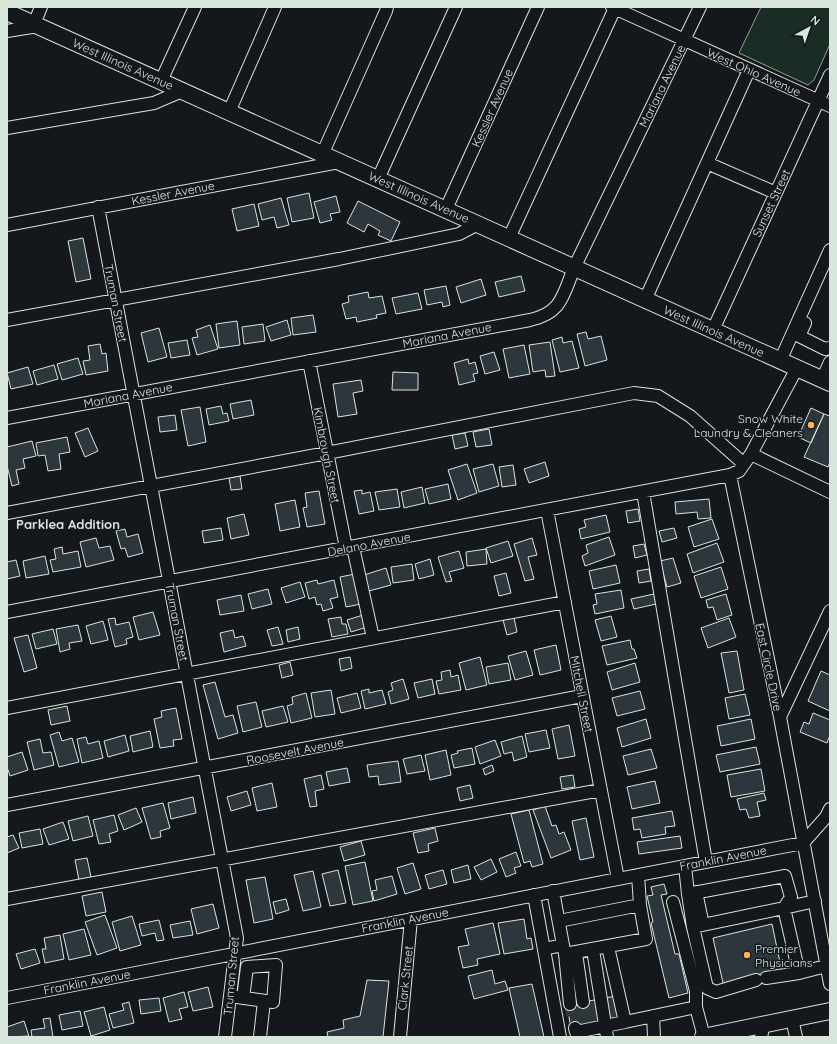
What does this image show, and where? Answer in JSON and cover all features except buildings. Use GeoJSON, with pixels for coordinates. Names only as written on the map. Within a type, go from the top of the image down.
{"type":"FeatureCollection","features":[{"type":"Feature","properties":{"kind":"main road","name":"West Illinois Avenue"},"geometry":{"type":"LineString","coordinates":[[7,12],[826,381]]}},
{"type":"Feature","properties":{"kind":"main road"},"geometry":{"type":"LineString","coordinates":[[712,1036],[762,1031],[792,1018],[830,1011]]}},
{"type":"Feature","properties":{"kind":"street"},"geometry":{"type":"LineString","coordinates":[[7,31],[36,25],[41,7]]}},
{"type":"Feature","properties":{"kind":"street"},"geometry":{"type":"LineString","coordinates":[[161,82],[195,7]]}},
{"type":"Feature","properties":{"kind":"street"},"geometry":{"type":"LineString","coordinates":[[229,112],[275,7]]}},
{"type":"Feature","properties":{"kind":"street"},"geometry":{"type":"LineString","coordinates":[[322,155],[386,11],[386,7]]}},
{"type":"Feature","properties":{"kind":"street"},"geometry":{"type":"LineString","coordinates":[[378,179],[456,7]]}},
{"type":"Feature","properties":{"kind":"street","name":"Kessler Avenue"},"geometry":{"type":"LineString","coordinates":[[446,209],[538,7]]}},
{"type":"Feature","properties":{"kind":"street","name":"Mariana Avenue"},"geometry":{"type":"LineString","coordinates":[[7,418],[538,318],[550,313],[558,305],[574,268],[700,7]]}},
{"type":"Feature","properties":{"kind":"street"},"geometry":{"type":"LineString","coordinates":[[509,238],[614,8]]}},
{"type":"Feature","properties":{"kind":"street","name":"West Ohio Avenue"},"geometry":{"type":"LineString","coordinates":[[614,8],[830,106]]}},
{"type":"Feature","properties":{"kind":"street"},"geometry":{"type":"LineString","coordinates":[[645,300],[749,70]]}},
{"type":"Feature","properties":{"kind":"street","name":"Sunset Street"},"geometry":{"type":"LineString","coordinates":[[713,330],[830,75]]}},
{"type":"Feature","properties":{"kind":"street"},"geometry":{"type":"LineString","coordinates":[[7,128],[154,103],[182,91]]}},
{"type":"Feature","properties":{"kind":"street","name":"Kessler Avenue"},"geometry":{"type":"LineString","coordinates":[[7,225],[339,162]]}},
{"type":"Feature","properties":{"kind":"street"},"geometry":{"type":"LineString","coordinates":[[707,163],[776,193]]}},
{"type":"Feature","properties":{"kind":"street","name":"Truman Street"},"geometry":{"type":"LineString","coordinates":[[98,207],[237,938],[225,1037]]}},
{"type":"Feature","properties":{"kind":"street"},"geometry":{"type":"LineString","coordinates":[[7,320],[339,259],[459,234],[478,224]]}},
{"type":"Feature","properties":{"kind":"street"},"geometry":{"type":"LineString","coordinates":[[780,361],[830,250]]}},
{"type":"Feature","properties":{"kind":"street"},"geometry":{"type":"LineString","coordinates":[[830,269],[799,336],[825,349],[830,348]]}},
{"type":"Feature","properties":{"kind":"street","name":"Kimbrough Street"},"geometry":{"type":"LineString","coordinates":[[309,361],[327,453],[349,547],[373,638]]}},
{"type":"Feature","properties":{"kind":"street"},"geometry":{"type":"LineString","coordinates":[[826,381],[830,362]]}},
{"type":"Feature","properties":{"kind":"street"},"geometry":{"type":"LineString","coordinates":[[730,476],[739,471],[751,454],[797,368]]}},
{"type":"Feature","properties":{"kind":"street"},"geometry":{"type":"LineString","coordinates":[[7,513],[327,453],[634,393],[658,396],[690,416],[744,464]]}},
{"type":"Feature","properties":{"kind":"street"},"geometry":{"type":"LineString","coordinates":[[751,454],[830,492]]}},
{"type":"Feature","properties":{"kind":"street","name":"Delano Avenue"},"geometry":{"type":"LineString","coordinates":[[7,612],[730,476]]}},
{"type":"Feature","properties":{"kind":"street","name":"East Circle Drive"},"geometry":{"type":"LineString","coordinates":[[730,476],[780,717],[830,984]]}},
{"type":"Feature","properties":{"kind":"street"},"geometry":{"type":"LineString","coordinates":[[643,492],[706,862]]}},
{"type":"Feature","properties":{"kind":"street","name":"Mitchell Street"},"geometry":{"type":"LineString","coordinates":[[547,510],[618,879]]}},
{"type":"Feature","properties":{"kind":"street"},"geometry":{"type":"LineString","coordinates":[[7,708],[564,602]]}},
{"type":"Feature","properties":{"kind":"street"},"geometry":{"type":"LineString","coordinates":[[780,717],[830,611]]}},
{"type":"Feature","properties":{"kind":"street","name":"Roosevelt Avenue"},"geometry":{"type":"LineString","coordinates":[[7,805],[582,696]]}},
{"type":"Feature","properties":{"kind":"street"},"geometry":{"type":"LineString","coordinates":[[7,899],[601,790]]}},
{"type":"Feature","properties":{"kind":"street"},"geometry":{"type":"LineString","coordinates":[[803,842],[826,817],[830,809]]}},
{"type":"Feature","properties":{"kind":"street","name":"Franklin Avenue"},"geometry":{"type":"LineString","coordinates":[[7,998],[803,842]]}},
{"type":"Feature","properties":{"kind":"street"},"geometry":{"type":"LineString","coordinates":[[685,866],[698,926],[706,988],[716,992],[761,979],[799,973],[826,966]]}},
{"type":"Feature","properties":{"kind":"street"},"geometry":{"type":"LineString","coordinates":[[544,949],[568,951],[593,950],[646,939],[640,905],[638,875]]}},
{"type":"Feature","properties":{"kind":"street"},"geometry":{"type":"LineString","coordinates":[[692,893],[785,876],[791,896],[784,908],[799,973]]}},
{"type":"Feature","properties":{"kind":"street"},"geometry":{"type":"LineString","coordinates":[[553,892],[559,921],[583,1002]]}},
{"type":"Feature","properties":{"kind":"street"},"geometry":{"type":"LineString","coordinates":[[534,895],[560,1037]]}},
{"type":"Feature","properties":{"kind":"street"},"geometry":{"type":"LineString","coordinates":[[698,926],[814,901]]}},
{"type":"Feature","properties":{"kind":"street"},"geometry":{"type":"LineString","coordinates":[[673,902],[696,991],[696,1008],[712,1036]]}},
{"type":"Feature","properties":{"kind":"street"},"geometry":{"type":"LineString","coordinates":[[559,921],[640,905]]}},
{"type":"Feature","properties":{"kind":"street","name":"Clark Street"},"geometry":{"type":"LineString","coordinates":[[400,1037],[411,919]]}},
{"type":"Feature","properties":{"kind":"street"},"geometry":{"type":"LineString","coordinates":[[608,946],[625,1022]]}},
{"type":"Feature","properties":{"kind":"street"},"geometry":{"type":"LineString","coordinates":[[593,950],[606,1032]]}},
{"type":"Feature","properties":{"kind":"street"},"geometry":{"type":"LineString","coordinates":[[568,951],[570,1004]]}},
{"type":"Feature","properties":{"kind":"street"},"geometry":{"type":"LineString","coordinates":[[230,996],[243,998],[264,1001],[273,1002],[276,965],[247,967],[243,998]]}},
{"type":"Feature","properties":{"kind":"street"},"geometry":{"type":"LineString","coordinates":[[260,1037],[264,1001]]}},
{"type":"Feature","properties":{"kind":"street"},"geometry":{"type":"LineString","coordinates":[[575,1028],[576,1032],[606,1032],[625,1022],[696,1008]]}},
{"type":"Feature","properties":{"kind":"street"},"geometry":{"type":"LineString","coordinates":[[653,1016],[654,1037]]}},
{"type":"Feature","properties":{"kind":"street"},"geometry":{"type":"LineString","coordinates":[[792,1018],[796,1037]]}},
{"type":"Feature","properties":{"kind":"green space"},"geometry":{"type":"Polygon","coordinates":[[[761,7],[830,7],[830,44],[814,80],[808,85],[739,53],[761,7]]]}},
{"type":"Feature","properties":{"kind":"tunnel"},"geometry":{"type":"LineString","coordinates":[[583,1002],[587,1026]]}},
{"type":"Feature","properties":{"kind":"tunnel"},"geometry":{"type":"LineString","coordinates":[[570,1004],[575,1028]]}},
{"type":"Feature","properties":{"kind":"place","name":"Snow White Laundry & Cleaners"},"geometry":{"type":"Point","coordinates":[811,425]}},
{"type":"Feature","properties":{"kind":"place","name":"Premier Physicians"},"geometry":{"type":"Point","coordinates":[747,955]}},
{"type":"Feature","properties":{"kind":"district","name":"Parklea Addition"},"geometry":{"type":"Point","coordinates":[68,524]}}]}
